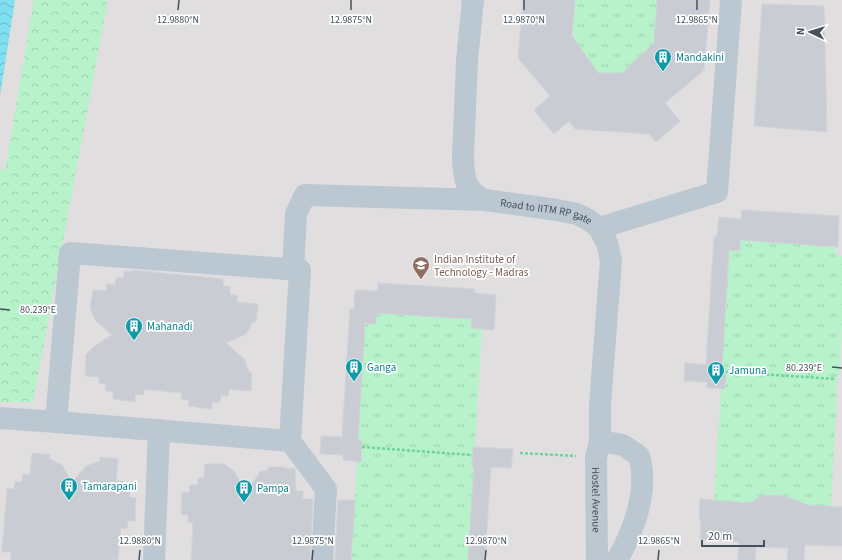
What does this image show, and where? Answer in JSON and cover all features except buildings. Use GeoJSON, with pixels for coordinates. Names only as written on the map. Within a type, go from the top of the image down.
{"type":"FeatureCollection","features":[{"type":"Feature","properties":{"kind":"street","name":"Road to IITM RP gate"},"geometry":{"type":"LineString","coordinates":[[473,0],[467,60],[463,157],[464,172],[470,190],[475,196],[485,200],[577,214],[589,220],[599,228],[607,243],[611,260],[598,449]]}},
{"type":"Feature","properties":{"kind":"street"},"geometry":{"type":"LineString","coordinates":[[599,228],[717,192],[731,0]]}},
{"type":"Feature","properties":{"kind":"street"},"geometry":{"type":"LineString","coordinates":[[322,560],[326,488],[290,441],[296,270],[296,214],[305,195],[485,200]]}},
{"type":"Feature","properties":{"kind":"street"},"geometry":{"type":"LineString","coordinates":[[56,422],[70,253],[296,270]]}},
{"type":"Feature","properties":{"kind":"street"},"geometry":{"type":"LineString","coordinates":[[0,418],[290,441]]}},
{"type":"Feature","properties":{"kind":"street"},"geometry":{"type":"LineString","coordinates":[[154,560],[159,430]]}},
{"type":"Feature","properties":{"kind":"street"},"geometry":{"type":"LineString","coordinates":[[598,449],[623,444],[639,456],[642,466],[640,497],[636,520],[626,545],[616,560]]}},
{"type":"Feature","properties":{"kind":"street","name":"Hostel Avenue"},"geometry":{"type":"LineString","coordinates":[[597,560],[598,449]]}},
{"type":"Feature","properties":{"kind":"path"},"geometry":{"type":"LineString","coordinates":[[726,372],[836,379]]}},
{"type":"Feature","properties":{"kind":"path"},"geometry":{"type":"LineString","coordinates":[[362,447],[472,455]]}},
{"type":"Feature","properties":{"kind":"path"},"geometry":{"type":"LineString","coordinates":[[520,453],[598,449]]}},
{"type":"Feature","properties":{"kind":"shaded area","name":"Indian Institute of Technology - Madras"},"geometry":{"type":"Polygon","coordinates":[[[0,0],[842,0],[842,560],[0,560],[0,0]]]}},
{"type":"Feature","properties":{"kind":"green space"},"geometry":{"type":"Polygon","coordinates":[[[34,0],[108,0],[33,402],[0,402],[0,170],[5,170],[34,0]]]}},
{"type":"Feature","properties":{"kind":"green space"},"geometry":{"type":"Polygon","coordinates":[[[575,0],[657,0],[654,43],[622,73],[598,73],[572,37],[575,0]]]}},
{"type":"Feature","properties":{"kind":"green space"},"geometry":{"type":"Polygon","coordinates":[[[740,240],[836,246],[835,255],[842,256],[842,324],[839,376],[837,376],[830,520],[797,504],[797,500],[775,495],[759,497],[754,500],[753,503],[741,502],[713,513],[721,389],[725,389],[726,368],[722,368],[729,250],[739,251],[740,240]]]}},
{"type":"Feature","properties":{"kind":"green space"},"geometry":{"type":"Polygon","coordinates":[[[376,313],[472,319],[471,328],[482,329],[475,448],[473,448],[472,467],[474,467],[468,560],[351,560],[357,461],[361,461],[362,441],[358,441],[365,323],[376,323],[376,313]]]}},
{"type":"Feature","properties":{"kind":"water"},"geometry":{"type":"Polygon","coordinates":[[[0,0],[15,0],[0,96],[0,0]]]}},
{"type":"Feature","properties":{"kind":"place","name":"Mandakini"},"geometry":{"type":"Point","coordinates":[663,72]}},
{"type":"Feature","properties":{"kind":"place","name":"Indian Institute of Technology - Madras"},"geometry":{"type":"Point","coordinates":[421,280]}},
{"type":"Feature","properties":{"kind":"place","name":"Mahanadi"},"geometry":{"type":"Point","coordinates":[134,341]}},
{"type":"Feature","properties":{"kind":"place","name":"Ganga"},"geometry":{"type":"Point","coordinates":[354,382]}},
{"type":"Feature","properties":{"kind":"place","name":"Jamuna"},"geometry":{"type":"Point","coordinates":[716,385]}},
{"type":"Feature","properties":{"kind":"place","name":"Tamarapani"},"geometry":{"type":"Point","coordinates":[69,501]}},
{"type":"Feature","properties":{"kind":"place","name":"Pampa"},"geometry":{"type":"Point","coordinates":[244,503]}}]}
